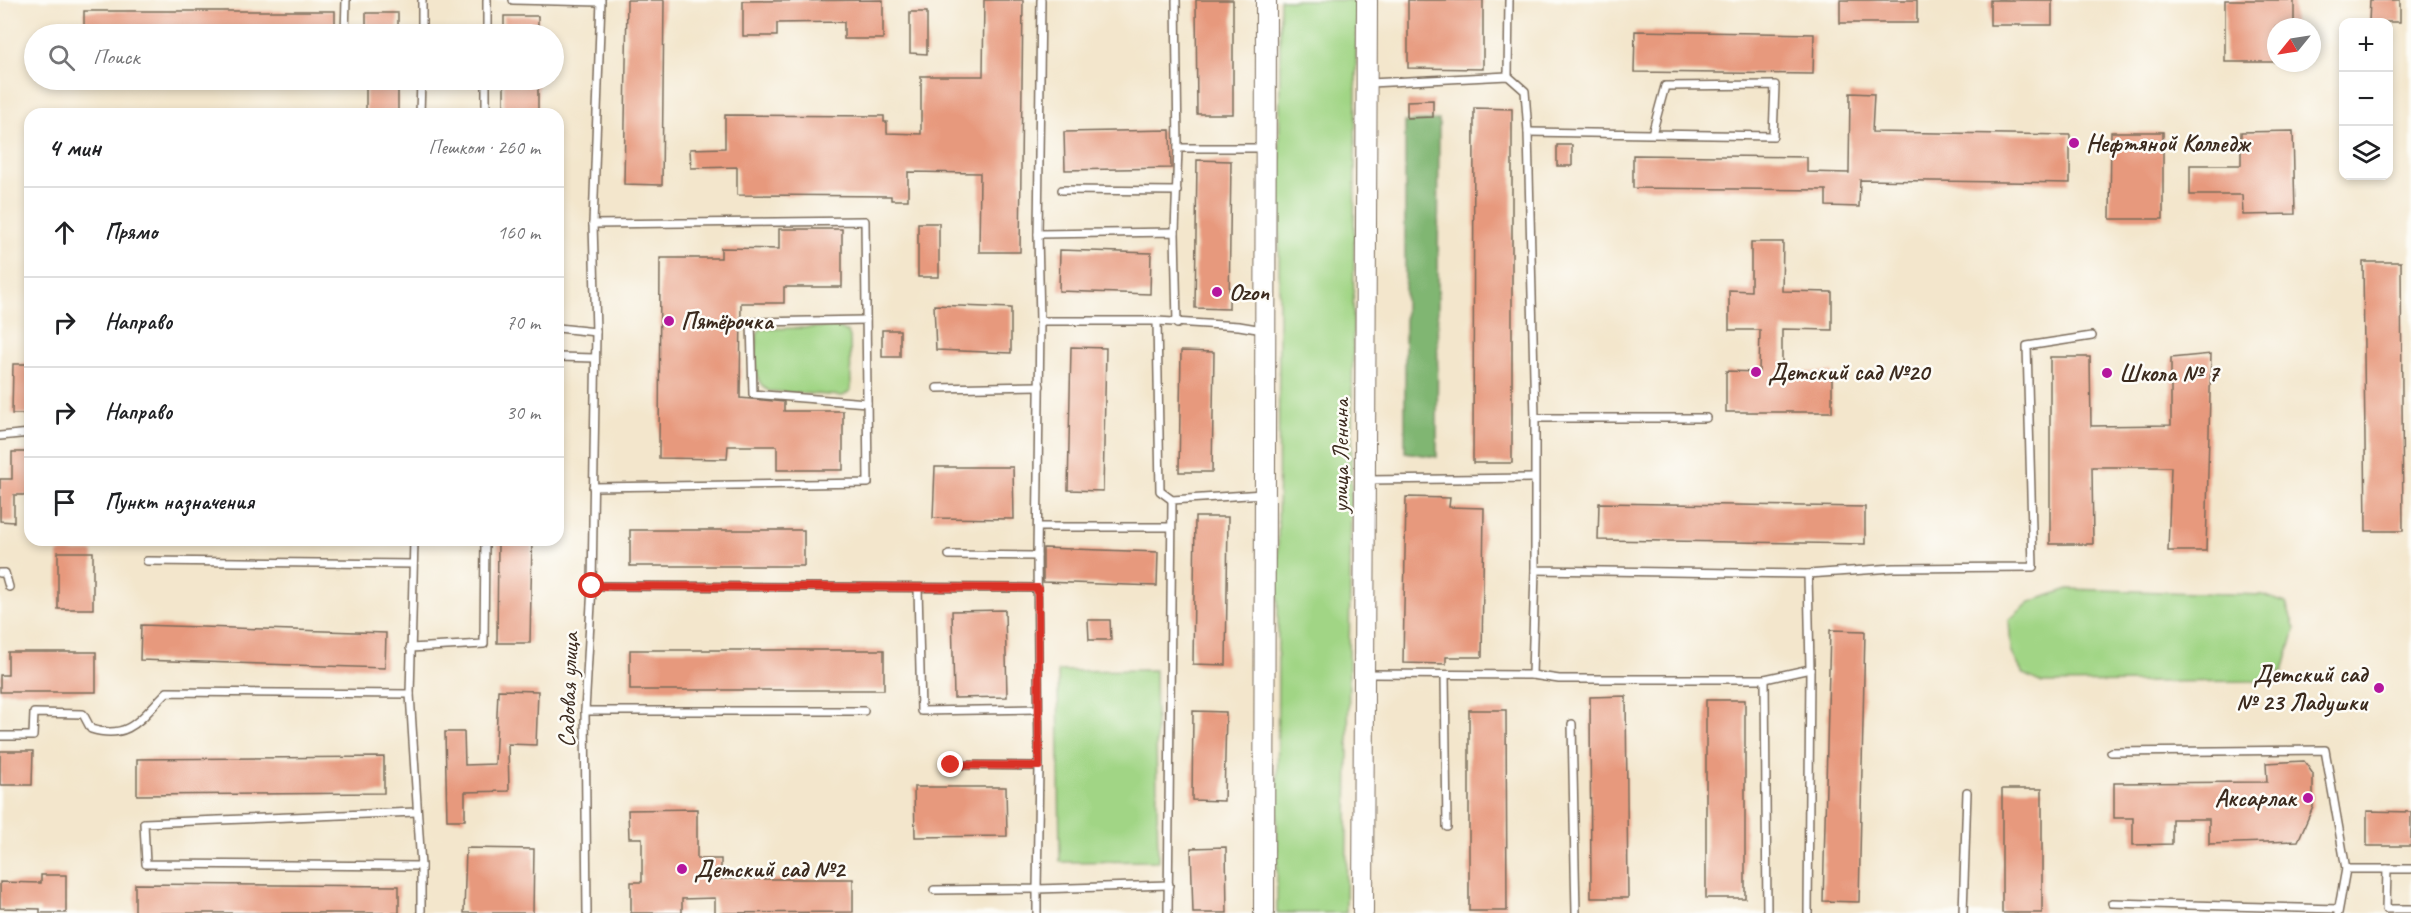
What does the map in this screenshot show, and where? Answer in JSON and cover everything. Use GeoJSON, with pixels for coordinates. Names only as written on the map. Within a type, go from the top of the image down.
{"type":"FeatureCollection","features":[{"type":"Feature","properties":{"kind":"main road"},"geometry":{"type":"LineString","coordinates":[[1264,913],[1266,0]]}},
{"type":"Feature","properties":{"kind":"main road","name":"улица Ленина"},"geometry":{"type":"LineString","coordinates":[[1363,913],[1367,0]]}},
{"type":"Feature","properties":{"kind":"lane"},"geometry":{"type":"LineString","coordinates":[[345,24],[346,0]]}},
{"type":"Feature","properties":{"kind":"lane"},"geometry":{"type":"LineString","coordinates":[[422,0],[422,24]]}},
{"type":"Feature","properties":{"kind":"lane"},"geometry":{"type":"LineString","coordinates":[[487,0],[487,24]]}},
{"type":"Feature","properties":{"kind":"lane"},"geometry":{"type":"LineString","coordinates":[[513,0],[601,1]]}},
{"type":"Feature","properties":{"kind":"lane"},"geometry":{"type":"LineString","coordinates":[[1037,913],[1039,766],[1037,556],[1040,386],[1038,234],[1041,0]]}},
{"type":"Feature","properties":{"kind":"lane"},"geometry":{"type":"LineString","coordinates":[[1176,0],[1178,148],[1175,232],[1178,324]]}},
{"type":"Feature","properties":{"kind":"lane"},"geometry":{"type":"LineString","coordinates":[[1508,76],[1509,0]]}},
{"type":"Feature","properties":{"kind":"lane","name":"Садовая улица"},"geometry":{"type":"LineString","coordinates":[[587,913],[585,711],[592,586],[596,332],[594,224],[601,1]]}},
{"type":"Feature","properties":{"kind":"lane"},"geometry":{"type":"LineString","coordinates":[[1367,83],[1508,76],[1525,91],[1535,418],[1532,675]]}},
{"type":"Feature","properties":{"kind":"lane"},"geometry":{"type":"LineString","coordinates":[[1528,132],[1773,136],[1775,85],[1665,86],[1652,134]]}},
{"type":"Feature","properties":{"kind":"lane"},"geometry":{"type":"LineString","coordinates":[[420,108],[421,90]]}},
{"type":"Feature","properties":{"kind":"lane"},"geometry":{"type":"LineString","coordinates":[[486,90],[486,108]]}},
{"type":"Feature","properties":{"kind":"lane"},"geometry":{"type":"LineString","coordinates":[[1178,148],[1265,148]]}},
{"type":"Feature","properties":{"kind":"lane"},"geometry":{"type":"LineString","coordinates":[[1062,190],[1177,191]]}},
{"type":"Feature","properties":{"kind":"lane"},"geometry":{"type":"LineString","coordinates":[[593,487],[868,483],[865,221],[594,224]]}},
{"type":"Feature","properties":{"kind":"lane"},"geometry":{"type":"LineString","coordinates":[[1038,234],[1175,232]]}},
{"type":"Feature","properties":{"kind":"lane"},"geometry":{"type":"LineString","coordinates":[[866,320],[752,322],[753,394],[867,403]]}},
{"type":"Feature","properties":{"kind":"lane"},"geometry":{"type":"LineString","coordinates":[[1040,321],[1157,321],[1239,326],[1265,331]]}},
{"type":"Feature","properties":{"kind":"lane"},"geometry":{"type":"LineString","coordinates":[[1157,321],[1160,491],[1172,500],[1265,494]]}},
{"type":"Feature","properties":{"kind":"lane"},"geometry":{"type":"LineString","coordinates":[[564,329],[596,332]]}},
{"type":"Feature","properties":{"kind":"lane"},"geometry":{"type":"LineString","coordinates":[[1534,570],[1808,574],[1893,568],[2033,567],[2027,346],[2092,336]]}},
{"type":"Feature","properties":{"kind":"lane"},"geometry":{"type":"LineString","coordinates":[[564,357],[595,358]]}},
{"type":"Feature","properties":{"kind":"lane"},"geometry":{"type":"LineString","coordinates":[[937,388],[1040,386]]}},
{"type":"Feature","properties":{"kind":"lane"},"geometry":{"type":"LineString","coordinates":[[1535,418],[1706,418]]}},
{"type":"Feature","properties":{"kind":"lane"},"geometry":{"type":"LineString","coordinates":[[0,436],[24,434]]}},
{"type":"Feature","properties":{"kind":"lane"},"geometry":{"type":"LineString","coordinates":[[1365,480],[1533,478]]}},
{"type":"Feature","properties":{"kind":"lane"},"geometry":{"type":"LineString","coordinates":[[1168,913],[1172,500]]}},
{"type":"Feature","properties":{"kind":"lane"},"geometry":{"type":"LineString","coordinates":[[1038,527],[1170,527]]}},
{"type":"Feature","properties":{"kind":"lane"},"geometry":{"type":"LineString","coordinates":[[414,546],[410,694],[421,866],[421,913]]}},
{"type":"Feature","properties":{"kind":"lane"},"geometry":{"type":"LineString","coordinates":[[410,648],[484,644],[485,546]]}},
{"type":"Feature","properties":{"kind":"lane"},"geometry":{"type":"LineString","coordinates":[[949,555],[1037,556]]}},
{"type":"Feature","properties":{"kind":"lane"},"geometry":{"type":"LineString","coordinates":[[147,561],[413,564]]}},
{"type":"Feature","properties":{"kind":"lane"},"geometry":{"type":"LineString","coordinates":[[0,573],[5,573],[9,587]]}},
{"type":"Feature","properties":{"kind":"lane"},"geometry":{"type":"LineString","coordinates":[[1808,574],[1810,669],[1808,913]]}},
{"type":"Feature","properties":{"kind":"lane"},"geometry":{"type":"LineString","coordinates":[[592,586],[1038,588]]}},
{"type":"Feature","properties":{"kind":"lane"},"geometry":{"type":"LineString","coordinates":[[918,588],[921,711],[1038,709]]}},
{"type":"Feature","properties":{"kind":"lane"},"geometry":{"type":"LineString","coordinates":[[1364,674],[1532,675],[1558,680],[1765,679],[1810,669]]}},
{"type":"Feature","properties":{"kind":"lane"},"geometry":{"type":"LineString","coordinates":[[1445,675],[1447,827]]}},
{"type":"Feature","properties":{"kind":"lane"},"geometry":{"type":"LineString","coordinates":[[1765,679],[1767,913]]}},
{"type":"Feature","properties":{"kind":"lane"},"geometry":{"type":"LineString","coordinates":[[0,736],[33,736],[34,714],[83,714],[91,729],[107,734],[134,726],[168,692],[410,694]]}},
{"type":"Feature","properties":{"kind":"lane"},"geometry":{"type":"LineString","coordinates":[[585,711],[864,711]]}},
{"type":"Feature","properties":{"kind":"lane"},"geometry":{"type":"LineString","coordinates":[[1572,724],[1576,913]]}},
{"type":"Feature","properties":{"kind":"lane"},"geometry":{"type":"LineString","coordinates":[[2111,752],[2325,750],[2346,869],[2338,911],[2112,903]]}},
{"type":"Feature","properties":{"kind":"lane"},"geometry":{"type":"LineString","coordinates":[[951,765],[1039,766]]}},
{"type":"Feature","properties":{"kind":"lane"},"geometry":{"type":"LineString","coordinates":[[1963,913],[1967,792]]}},
{"type":"Feature","properties":{"kind":"lane"},"geometry":{"type":"LineString","coordinates":[[416,812],[144,823],[146,864],[421,866]]}},
{"type":"Feature","properties":{"kind":"lane"},"geometry":{"type":"LineString","coordinates":[[2346,869],[2411,869]]}},
{"type":"Feature","properties":{"kind":"lane"},"geometry":{"type":"LineString","coordinates":[[2387,869],[2386,909],[2411,909]]}},
{"type":"Feature","properties":{"kind":"lane"},"geometry":{"type":"LineString","coordinates":[[934,890],[1169,885]]}},
{"type":"Feature","properties":{"kind":"green space"},"geometry":{"type":"Polygon","coordinates":[[[1280,0],[1357,0],[1346,913],[1277,913],[1280,0]]]}},
{"type":"Feature","properties":{"kind":"green space"},"geometry":{"type":"Polygon","coordinates":[[[1439,120],[1437,457],[1405,452],[1405,122],[1439,120]]]}},
{"type":"Feature","properties":{"kind":"green space"},"geometry":{"type":"Polygon","coordinates":[[[837,327],[848,332],[850,337],[851,390],[843,396],[769,391],[763,387],[759,381],[756,366],[757,335],[760,329],[837,327]]]}},
{"type":"Feature","properties":{"kind":"green space"},"geometry":{"type":"Polygon","coordinates":[[[2068,589],[2263,595],[2286,603],[2295,629],[2283,671],[2259,681],[2042,683],[2023,674],[2011,651],[2009,620],[2030,602],[2068,589]]]}},
{"type":"Feature","properties":{"kind":"green space"},"geometry":{"type":"Polygon","coordinates":[[[1155,670],[1158,861],[1060,862],[1058,671],[1155,670]]]}},
{"type":"Feature","properties":{"kind":"building"},"geometry":{"type":"Polygon","coordinates":[[[627,0],[664,0],[662,185],[624,184],[627,0]]]}},
{"type":"Feature","properties":{"kind":"building"},"geometry":{"type":"Polygon","coordinates":[[[883,0],[883,39],[844,39],[844,22],[777,23],[777,36],[743,36],[743,1],[883,0]]]}},
{"type":"Feature","properties":{"kind":"building"},"geometry":{"type":"Polygon","coordinates":[[[984,0],[1023,0],[1020,252],[979,252],[980,173],[908,172],[908,200],[891,200],[891,196],[737,195],[737,167],[691,168],[690,149],[725,148],[725,115],[884,116],[884,122],[887,122],[887,133],[921,134],[921,76],[983,76],[984,0]]]}},
{"type":"Feature","properties":{"kind":"building"},"geometry":{"type":"Polygon","coordinates":[[[1196,0],[1233,0],[1233,114],[1197,114],[1196,0]]]}},
{"type":"Feature","properties":{"kind":"building"},"geometry":{"type":"Polygon","coordinates":[[[1408,0],[1483,0],[1483,69],[1408,68],[1408,0]]]}},
{"type":"Feature","properties":{"kind":"building"},"geometry":{"type":"Polygon","coordinates":[[[1840,0],[1917,0],[1917,23],[1840,23],[1840,0]]]}},
{"type":"Feature","properties":{"kind":"building"},"geometry":{"type":"Polygon","coordinates":[[[1990,0],[2052,0],[2052,25],[1990,25],[1990,0]]]}},
{"type":"Feature","properties":{"kind":"building"},"geometry":{"type":"Polygon","coordinates":[[[2225,0],[2294,0],[2294,18],[2267,18],[2267,62],[2225,62],[2225,0]]]}},
{"type":"Feature","properties":{"kind":"building"},"geometry":{"type":"Polygon","coordinates":[[[2370,0],[2400,0],[2400,22],[2393,22],[2393,18],[2369,18],[2370,0]]]}},
{"type":"Feature","properties":{"kind":"building"},"geometry":{"type":"Polygon","coordinates":[[[84,11],[335,11],[335,24],[84,24],[84,11]]]}},
{"type":"Feature","properties":{"kind":"building"},"geometry":{"type":"Polygon","coordinates":[[[910,12],[927,12],[927,54],[910,53],[910,12]]]}},
{"type":"Feature","properties":{"kind":"building"},"geometry":{"type":"Polygon","coordinates":[[[366,13],[398,13],[398,24],[366,24],[366,13]]]}},
{"type":"Feature","properties":{"kind":"building"},"geometry":{"type":"Polygon","coordinates":[[[504,16],[538,16],[538,24],[504,24],[504,16]]]}},
{"type":"Feature","properties":{"kind":"building"},"geometry":{"type":"Polygon","coordinates":[[[1635,31],[1814,34],[1813,74],[1634,72],[1635,31]]]}},
{"type":"Feature","properties":{"kind":"building"},"geometry":{"type":"Polygon","coordinates":[[[366,90],[398,90],[398,108],[366,108],[366,90]]]}},
{"type":"Feature","properties":{"kind":"building"},"geometry":{"type":"Polygon","coordinates":[[[504,90],[538,90],[538,108],[504,108],[504,90]]]}},
{"type":"Feature","properties":{"kind":"building"},"geometry":{"type":"Polygon","coordinates":[[[1850,93],[1874,94],[1872,132],[2070,135],[2070,183],[1860,180],[1859,207],[1826,206],[1826,190],[1633,188],[1633,155],[1807,157],[1807,172],[1849,173],[1850,93]]]}},
{"type":"Feature","properties":{"kind":"building"},"geometry":{"type":"Polygon","coordinates":[[[1433,100],[1433,117],[1407,118],[1407,101],[1433,100]]]}},
{"type":"Feature","properties":{"kind":"building"},"geometry":{"type":"Polygon","coordinates":[[[1474,108],[1512,109],[1512,463],[1473,463],[1474,108]]]}},
{"type":"Feature","properties":{"kind":"building"},"geometry":{"type":"Polygon","coordinates":[[[1170,130],[1171,168],[1065,170],[1064,132],[1170,130]]]}},
{"type":"Feature","properties":{"kind":"building"},"geometry":{"type":"Polygon","coordinates":[[[2293,131],[2295,214],[2243,215],[2242,195],[2190,195],[2190,165],[2241,165],[2241,132],[2293,131]]]}},
{"type":"Feature","properties":{"kind":"building"},"geometry":{"type":"Polygon","coordinates":[[[2111,132],[2163,132],[2163,219],[2110,219],[2111,132]]]}},
{"type":"Feature","properties":{"kind":"building"},"geometry":{"type":"Polygon","coordinates":[[[1557,145],[1572,145],[1572,166],[1557,166],[1557,145]]]}},
{"type":"Feature","properties":{"kind":"building"},"geometry":{"type":"Polygon","coordinates":[[[1197,160],[1231,161],[1229,309],[1195,308],[1197,160]]]}},
{"type":"Feature","properties":{"kind":"building"},"geometry":{"type":"Polygon","coordinates":[[[918,223],[939,223],[939,277],[918,277],[918,223]]]}},
{"type":"Feature","properties":{"kind":"building"},"geometry":{"type":"Polygon","coordinates":[[[779,229],[842,229],[842,287],[784,287],[784,303],[741,303],[740,398],[784,402],[784,411],[843,411],[843,470],[777,470],[777,446],[728,446],[727,459],[659,458],[660,258],[721,258],[721,248],[779,249],[779,229]]]}},
{"type":"Feature","properties":{"kind":"building"},"geometry":{"type":"Polygon","coordinates":[[[1751,242],[1783,242],[1782,291],[1832,292],[1832,330],[1782,329],[1782,372],[1832,372],[1832,412],[1726,412],[1726,371],[1759,372],[1760,330],[1729,330],[1729,290],[1751,291],[1751,242]]]}},
{"type":"Feature","properties":{"kind":"building"},"geometry":{"type":"Polygon","coordinates":[[[1060,250],[1151,253],[1150,294],[1059,291],[1060,250]]]}},
{"type":"Feature","properties":{"kind":"building"},"geometry":{"type":"Polygon","coordinates":[[[2363,262],[2401,262],[2403,531],[2366,531],[2363,262]]]}},
{"type":"Feature","properties":{"kind":"building"},"geometry":{"type":"Polygon","coordinates":[[[934,305],[1011,308],[1011,353],[936,350],[934,305]]]}},
{"type":"Feature","properties":{"kind":"building"},"geometry":{"type":"Polygon","coordinates":[[[882,330],[900,330],[900,357],[882,357],[882,330]]]}},
{"type":"Feature","properties":{"kind":"building"},"geometry":{"type":"Polygon","coordinates":[[[1071,347],[1106,348],[1103,491],[1068,490],[1071,347]]]}},
{"type":"Feature","properties":{"kind":"building"},"geometry":{"type":"Polygon","coordinates":[[[1181,351],[1214,352],[1212,472],[1179,472],[1181,351]]]}},
{"type":"Feature","properties":{"kind":"building"},"geometry":{"type":"Polygon","coordinates":[[[2211,354],[2206,551],[2168,551],[2171,467],[2092,467],[2093,544],[2050,544],[2050,357],[2090,357],[2091,426],[2171,425],[2171,358],[2211,354]]]}},
{"type":"Feature","properties":{"kind":"building"},"geometry":{"type":"Polygon","coordinates":[[[13,364],[24,364],[24,414],[12,414],[13,364]]]}},
{"type":"Feature","properties":{"kind":"building"},"geometry":{"type":"Polygon","coordinates":[[[12,452],[24,452],[24,495],[14,495],[14,522],[0,521],[0,479],[12,479],[12,452]]]}},
{"type":"Feature","properties":{"kind":"building"},"geometry":{"type":"Polygon","coordinates":[[[935,467],[1013,467],[1014,519],[933,518],[935,467]]]}},
{"type":"Feature","properties":{"kind":"building"},"geometry":{"type":"Polygon","coordinates":[[[1406,497],[1450,498],[1449,507],[1484,508],[1482,657],[1446,657],[1446,664],[1403,663],[1406,497]]]}},
{"type":"Feature","properties":{"kind":"building"},"geometry":{"type":"Polygon","coordinates":[[[1599,503],[1865,507],[1865,544],[1598,540],[1599,503]]]}},
{"type":"Feature","properties":{"kind":"building"},"geometry":{"type":"Polygon","coordinates":[[[1195,517],[1228,517],[1226,665],[1193,664],[1195,517]]]}},
{"type":"Feature","properties":{"kind":"building"},"geometry":{"type":"Polygon","coordinates":[[[630,530],[804,530],[804,566],[630,566],[630,530]]]}},
{"type":"Feature","properties":{"kind":"building"},"geometry":{"type":"Polygon","coordinates":[[[498,546],[532,546],[530,643],[497,643],[498,546]]]}},
{"type":"Feature","properties":{"kind":"building"},"geometry":{"type":"Polygon","coordinates":[[[1043,548],[1158,552],[1157,586],[1043,582],[1043,548]]]}},
{"type":"Feature","properties":{"kind":"building"},"geometry":{"type":"Polygon","coordinates":[[[58,552],[93,552],[93,609],[58,609],[58,552]]]}},
{"type":"Feature","properties":{"kind":"building"},"geometry":{"type":"Polygon","coordinates":[[[1005,610],[1007,697],[954,698],[952,611],[1005,610]]]}},
{"type":"Feature","properties":{"kind":"building"},"geometry":{"type":"Polygon","coordinates":[[[1088,620],[1110,620],[1111,640],[1089,640],[1088,620]]]}},
{"type":"Feature","properties":{"kind":"building"},"geometry":{"type":"Polygon","coordinates":[[[141,625],[386,633],[385,668],[140,660],[141,625]]]}},
{"type":"Feature","properties":{"kind":"building"},"geometry":{"type":"Polygon","coordinates":[[[1830,630],[1865,631],[1859,902],[1823,901],[1830,630]]]}},
{"type":"Feature","properties":{"kind":"building"},"geometry":{"type":"Polygon","coordinates":[[[630,650],[884,650],[884,690],[630,690],[630,650]]]}},
{"type":"Feature","properties":{"kind":"building"},"geometry":{"type":"Polygon","coordinates":[[[8,652],[96,652],[96,692],[0,692],[0,675],[8,675],[8,652]]]}},
{"type":"Feature","properties":{"kind":"building"},"geometry":{"type":"Polygon","coordinates":[[[498,690],[538,691],[536,745],[508,744],[509,791],[465,792],[465,820],[447,820],[445,732],[464,732],[465,765],[495,764],[498,690]]]}},
{"type":"Feature","properties":{"kind":"building"},"geometry":{"type":"Polygon","coordinates":[[[1626,696],[1628,898],[1591,898],[1590,697],[1626,696]]]}},
{"type":"Feature","properties":{"kind":"building"},"geometry":{"type":"Polygon","coordinates":[[[1706,700],[1745,700],[1745,898],[1706,898],[1706,700]]]}},
{"type":"Feature","properties":{"kind":"building"},"geometry":{"type":"Polygon","coordinates":[[[1469,710],[1506,710],[1507,911],[1469,911],[1469,710]]]}},
{"type":"Feature","properties":{"kind":"building"},"geometry":{"type":"Polygon","coordinates":[[[1193,711],[1226,712],[1224,801],[1192,800],[1193,711]]]}},
{"type":"Feature","properties":{"kind":"building"},"geometry":{"type":"Polygon","coordinates":[[[0,751],[33,751],[32,785],[0,785],[0,751]]]}},
{"type":"Feature","properties":{"kind":"building"},"geometry":{"type":"Polygon","coordinates":[[[384,757],[384,793],[137,795],[137,759],[384,757]]]}},
{"type":"Feature","properties":{"kind":"building"},"geometry":{"type":"Polygon","coordinates":[[[2304,761],[2313,774],[2313,807],[2298,841],[2209,844],[2209,819],[2172,819],[2172,844],[2133,845],[2133,818],[2114,818],[2114,783],[2267,782],[2266,763],[2304,761]]]}},
{"type":"Feature","properties":{"kind":"building"},"geometry":{"type":"Polygon","coordinates":[[[914,787],[1006,787],[1007,836],[915,837],[914,787]]]}},
{"type":"Feature","properties":{"kind":"building"},"geometry":{"type":"Polygon","coordinates":[[[2002,789],[2042,789],[2042,913],[2002,913],[2002,789]]]}},
{"type":"Feature","properties":{"kind":"building","name":"Детский сад №2"},"geometry":{"type":"Polygon","coordinates":[[[697,809],[697,859],[721,859],[721,879],[853,879],[853,912],[715,913],[715,898],[682,899],[682,913],[631,913],[631,882],[642,882],[642,838],[629,838],[628,810],[697,809]]]}},
{"type":"Feature","properties":{"kind":"building"},"geometry":{"type":"Polygon","coordinates":[[[2367,811],[2411,812],[2411,846],[2367,846],[2367,811]]]}},
{"type":"Feature","properties":{"kind":"building"},"geometry":{"type":"Polygon","coordinates":[[[1226,847],[1227,913],[1193,913],[1191,848],[1226,847]]]}},
{"type":"Feature","properties":{"kind":"building"},"geometry":{"type":"Polygon","coordinates":[[[466,848],[534,849],[533,913],[464,913],[466,848]]]}},
{"type":"Feature","properties":{"kind":"building"},"geometry":{"type":"Polygon","coordinates":[[[41,875],[66,875],[66,913],[40,913],[40,909],[0,908],[0,882],[41,883],[41,875]]]}},
{"type":"Feature","properties":{"kind":"building"},"geometry":{"type":"Polygon","coordinates":[[[135,884],[399,886],[399,913],[135,913],[135,884]]]}},
{"type":"Feature","properties":{"kind":"place","name":"Нефтяной Колледж"},"geometry":{"type":"Point","coordinates":[2074,143]}},
{"type":"Feature","properties":{"kind":"place","name":"Ozon"},"geometry":{"type":"Point","coordinates":[1217,292]}},
{"type":"Feature","properties":{"kind":"place","name":"Пятёрочка"},"geometry":{"type":"Point","coordinates":[669,321]}},
{"type":"Feature","properties":{"kind":"place","name":"Детский сад №20"},"geometry":{"type":"Point","coordinates":[1756,372]}},
{"type":"Feature","properties":{"kind":"place","name":"Школа № 7"},"geometry":{"type":"Point","coordinates":[2107,373]}},
{"type":"Feature","properties":{"kind":"place","name":"Детский сад № 23 Ладушки"},"geometry":{"type":"Point","coordinates":[2379,688]}},
{"type":"Feature","properties":{"kind":"place","name":"Аксарлак"},"geometry":{"type":"Point","coordinates":[2308,798]}},
{"type":"Feature","properties":{"kind":"place","name":"Детский сад №2"},"geometry":{"type":"Point","coordinates":[682,869]}},
{"type":"Feature","properties":{"kind":"route"},"geometry":{"type":"LineString","coordinates":[[592,586],[1038,588],[1039,766],[951,765]]}}]}
